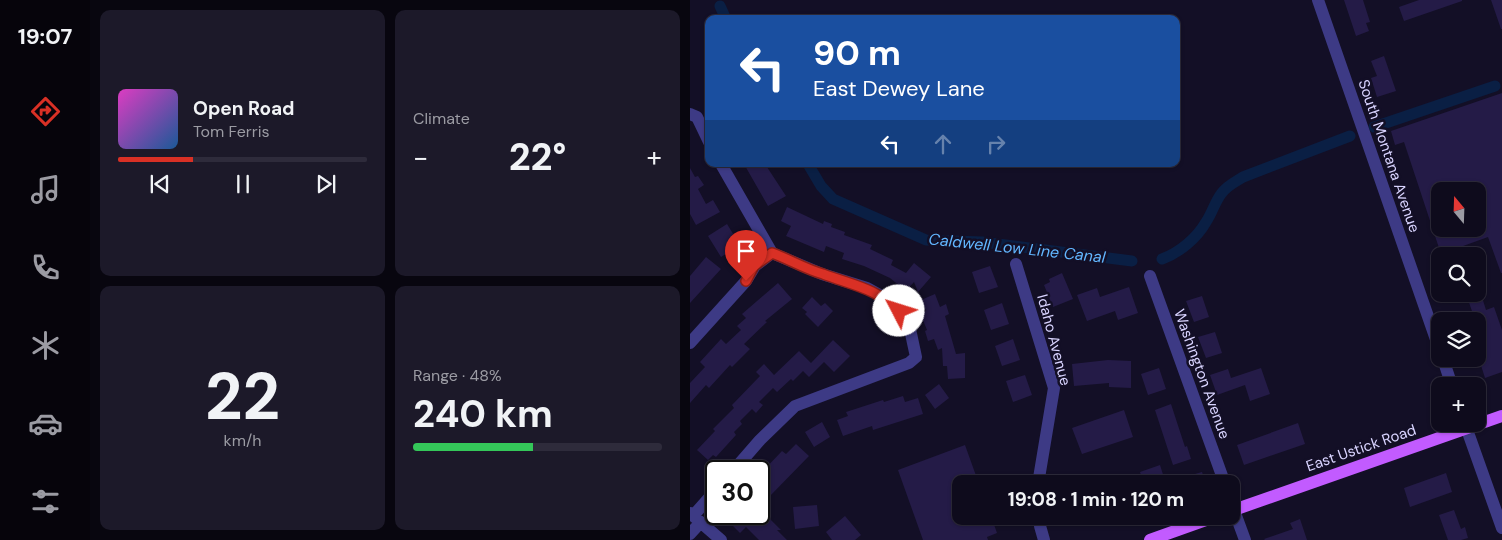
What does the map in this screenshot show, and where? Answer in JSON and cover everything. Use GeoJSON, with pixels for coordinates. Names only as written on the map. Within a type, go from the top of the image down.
{"type":"FeatureCollection","features":[{"type":"Feature","properties":{"kind":"main road","name":"East Ustick Road"},"geometry":{"type":"LineString","coordinates":[[1486,420],[1502,416]]}},
{"type":"Feature","properties":{"kind":"main road","name":"East Ustick Road"},"geometry":{"type":"LineString","coordinates":[[1240,505],[1449,432]]}},
{"type":"Feature","properties":{"kind":"main road"},"geometry":{"type":"LineString","coordinates":[[1150,540],[1192,525]]}},
{"type":"Feature","properties":{"kind":"street","name":"South Montana Avenue"},"geometry":{"type":"LineString","coordinates":[[1318,0],[1431,325]]}},
{"type":"Feature","properties":{"kind":"street"},"geometry":{"type":"LineString","coordinates":[[690,114],[697,117],[705,134]]}},
{"type":"Feature","properties":{"kind":"street"},"geometry":{"type":"LineString","coordinates":[[723,167],[772,253],[822,274],[867,288],[887,299],[899,311],[910,330],[916,357],[909,364],[796,406],[760,440],[743,460]]}},
{"type":"Feature","properties":{"kind":"street"},"geometry":{"type":"LineString","coordinates":[[690,342],[746,281],[754,266],[772,253]]}},
{"type":"Feature","properties":{"kind":"street","name":"Idaho Avenue"},"geometry":{"type":"LineString","coordinates":[[1016,264],[1054,388],[1040,475]]}},
{"type":"Feature","properties":{"kind":"street","name":"Washington Avenue"},"geometry":{"type":"LineString","coordinates":[[1150,276],[1221,475]]}},
{"type":"Feature","properties":{"kind":"street"},"geometry":{"type":"LineString","coordinates":[[1468,432],[1502,528]]}},
{"type":"Feature","properties":{"kind":"street"},"geometry":{"type":"LineString","coordinates":[[690,534],[695,517],[705,504]]}},
{"type":"Feature","properties":{"kind":"street"},"geometry":{"type":"LineString","coordinates":[[695,517],[721,540]]}},
{"type":"Feature","properties":{"kind":"street"},"geometry":{"type":"LineString","coordinates":[[1040,525],[1044,540]]}},
{"type":"Feature","properties":{"kind":"street"},"geometry":{"type":"LineString","coordinates":[[1239,525],[1245,540]]}},
{"type":"Feature","properties":{"kind":"building"},"geometry":{"type":"Polygon","coordinates":[[[1344,0],[1363,0],[1370,22],[1366,23],[1369,31],[1356,36],[1344,0]]]}},
{"type":"Feature","properties":{"kind":"building"},"geometry":{"type":"Polygon","coordinates":[[[1419,0],[1462,1],[1404,21],[1399,7],[1419,0]]]}},
{"type":"Feature","properties":{"kind":"building"},"geometry":{"type":"Polygon","coordinates":[[[1491,0],[1502,0],[1502,29],[1501,29],[1491,0]]]}},
{"type":"Feature","properties":{"kind":"building"},"geometry":{"type":"Polygon","coordinates":[[[1384,56],[1396,91],[1377,97],[1371,78],[1377,76],[1371,61],[1384,56]]]}},
{"type":"Feature","properties":{"kind":"building"},"geometry":{"type":"Polygon","coordinates":[[[1502,93],[1502,273],[1488,237],[1486,238],[1486,182],[1431,182],[1431,224],[1404,142],[1395,145],[1391,131],[1502,93]]]}},
{"type":"Feature","properties":{"kind":"building"},"geometry":{"type":"Polygon","coordinates":[[[746,167],[767,167],[786,196],[768,206],[746,167]]]}},
{"type":"Feature","properties":{"kind":"building"},"geometry":{"type":"Polygon","coordinates":[[[690,168],[695,177],[698,176],[704,185],[698,189],[706,204],[713,200],[720,212],[696,225],[690,214],[690,168]]]}},
{"type":"Feature","properties":{"kind":"building"},"geometry":{"type":"Polygon","coordinates":[[[787,207],[823,224],[824,221],[832,224],[831,227],[845,232],[844,235],[872,245],[870,249],[893,260],[891,265],[906,273],[914,263],[931,277],[918,292],[914,282],[906,291],[890,278],[864,266],[842,259],[844,253],[826,246],[824,252],[786,236],[791,226],[781,221],[787,207]]]}},
{"type":"Feature","properties":{"kind":"building"},"geometry":{"type":"Polygon","coordinates":[[[727,224],[740,245],[721,257],[708,236],[727,224]]]}},
{"type":"Feature","properties":{"kind":"building"},"geometry":{"type":"Polygon","coordinates":[[[1436,238],[1485,238],[1460,247],[1439,247],[1436,238]]]}},
{"type":"Feature","properties":{"kind":"building"},"geometry":{"type":"Polygon","coordinates":[[[706,257],[721,269],[690,303],[690,276],[706,257]]]}},
{"type":"Feature","properties":{"kind":"building"},"geometry":{"type":"Polygon","coordinates":[[[990,266],[998,287],[979,293],[972,272],[990,266]]]}},
{"type":"Feature","properties":{"kind":"building"},"geometry":{"type":"Polygon","coordinates":[[[1062,273],[1073,299],[1053,307],[1044,285],[1050,282],[1049,279],[1062,273]]]}},
{"type":"Feature","properties":{"kind":"building"},"geometry":{"type":"Polygon","coordinates":[[[778,283],[792,299],[765,321],[767,322],[744,344],[750,349],[732,367],[730,365],[709,388],[706,385],[690,403],[690,383],[705,367],[700,362],[721,339],[726,344],[741,330],[737,326],[746,318],[742,314],[778,283]]]}},
{"type":"Feature","properties":{"kind":"building"},"geometry":{"type":"Polygon","coordinates":[[[1129,287],[1138,313],[1118,320],[1115,311],[1087,321],[1077,295],[1097,288],[1100,297],[1129,287]]]}},
{"type":"Feature","properties":{"kind":"building"},"geometry":{"type":"Polygon","coordinates":[[[935,294],[940,307],[946,304],[949,314],[945,316],[956,354],[965,353],[965,378],[948,379],[947,366],[943,366],[942,348],[938,350],[934,339],[928,341],[925,331],[927,330],[920,313],[926,311],[921,300],[935,294]]]}},
{"type":"Feature","properties":{"kind":"building"},"geometry":{"type":"Polygon","coordinates":[[[1202,296],[1209,317],[1194,322],[1186,301],[1202,296]]]}},
{"type":"Feature","properties":{"kind":"building"},"geometry":{"type":"Polygon","coordinates":[[[812,297],[821,306],[825,303],[833,311],[818,327],[805,314],[807,312],[802,308],[812,297]]]}},
{"type":"Feature","properties":{"kind":"building"},"geometry":{"type":"Polygon","coordinates":[[[1469,302],[1484,302],[1486,310],[1494,307],[1502,330],[1502,372],[1486,378],[1482,367],[1486,367],[1486,312],[1472,312],[1469,302]]]}},
{"type":"Feature","properties":{"kind":"building"},"geometry":{"type":"Polygon","coordinates":[[[1002,303],[1009,324],[991,330],[984,310],[1002,303]]]}},
{"type":"Feature","properties":{"kind":"building"},"geometry":{"type":"Polygon","coordinates":[[[1215,332],[1222,353],[1206,358],[1198,337],[1215,332]]]}},
{"type":"Feature","properties":{"kind":"building"},"geometry":{"type":"Polygon","coordinates":[[[1013,339],[1020,360],[1002,366],[995,346],[1013,339]]]}},
{"type":"Feature","properties":{"kind":"building"},"geometry":{"type":"Polygon","coordinates":[[[833,340],[850,356],[834,372],[824,362],[809,377],[803,371],[777,392],[773,388],[759,402],[763,405],[756,413],[752,409],[740,421],[742,424],[734,432],[736,435],[716,457],[713,455],[708,460],[697,450],[715,431],[713,429],[734,408],[732,405],[760,376],[756,372],[764,364],[774,375],[799,351],[811,363],[833,340]]]}},
{"type":"Feature","properties":{"kind":"building"},"geometry":{"type":"Polygon","coordinates":[[[1108,360],[1131,361],[1131,388],[1109,387],[1109,383],[1074,386],[1072,364],[1108,360]]]}},
{"type":"Feature","properties":{"kind":"building"},"geometry":{"type":"Polygon","coordinates":[[[1159,368],[1166,389],[1148,395],[1141,374],[1159,368]]]}},
{"type":"Feature","properties":{"kind":"building"},"geometry":{"type":"Polygon","coordinates":[[[1261,368],[1270,394],[1250,401],[1245,385],[1217,395],[1210,375],[1228,369],[1231,378],[1261,368]]]}},
{"type":"Feature","properties":{"kind":"building"},"geometry":{"type":"Polygon","coordinates":[[[1025,375],[1032,395],[1013,402],[1006,381],[1025,375]]]}},
{"type":"Feature","properties":{"kind":"building"},"geometry":{"type":"Polygon","coordinates":[[[939,384],[949,398],[935,409],[925,395],[939,384]]]}},
{"type":"Feature","properties":{"kind":"building"},"geometry":{"type":"Polygon","coordinates":[[[903,396],[905,402],[918,398],[923,414],[873,430],[872,426],[843,436],[837,420],[848,416],[846,412],[883,400],[884,402],[903,396]]]}},
{"type":"Feature","properties":{"kind":"building"},"geometry":{"type":"Polygon","coordinates":[[[1171,404],[1185,447],[1187,446],[1191,459],[1173,465],[1155,410],[1171,404]]]}},
{"type":"Feature","properties":{"kind":"building"},"geometry":{"type":"Polygon","coordinates":[[[1124,410],[1133,437],[1082,454],[1072,428],[1124,410]]]}},
{"type":"Feature","properties":{"kind":"building"},"geometry":{"type":"Polygon","coordinates":[[[822,422],[830,437],[814,447],[805,432],[822,422]]]}},
{"type":"Feature","properties":{"kind":"building"},"geometry":{"type":"Polygon","coordinates":[[[1298,423],[1305,444],[1244,465],[1237,445],[1298,423]]]}},
{"type":"Feature","properties":{"kind":"building"},"geometry":{"type":"Polygon","coordinates":[[[796,444],[809,456],[770,496],[770,464],[782,451],[786,454],[796,444]]]}},
{"type":"Feature","properties":{"kind":"building"},"geometry":{"type":"Polygon","coordinates":[[[965,445],[976,475],[952,475],[952,525],[994,525],[997,533],[987,537],[988,540],[923,540],[898,470],[965,445]]]}},
{"type":"Feature","properties":{"kind":"building"},"geometry":{"type":"Polygon","coordinates":[[[1160,465],[1163,475],[1141,475],[1140,472],[1160,465]]]}},
{"type":"Feature","properties":{"kind":"building"},"geometry":{"type":"Polygon","coordinates":[[[1202,472],[1203,475],[1192,475],[1202,472]]]}},
{"type":"Feature","properties":{"kind":"building"},"geometry":{"type":"Polygon","coordinates":[[[1446,473],[1452,492],[1410,507],[1404,488],[1446,473]]]}},
{"type":"Feature","properties":{"kind":"building"},"geometry":{"type":"Polygon","coordinates":[[[817,505],[819,526],[795,529],[793,507],[817,505]]]}},
{"type":"Feature","properties":{"kind":"building"},"geometry":{"type":"Polygon","coordinates":[[[1454,510],[1461,529],[1465,527],[1468,538],[1448,540],[1439,515],[1454,510]]]}},
{"type":"Feature","properties":{"kind":"building"},"geometry":{"type":"Polygon","coordinates":[[[845,516],[861,535],[855,540],[832,540],[826,532],[845,516]]]}},
{"type":"Feature","properties":{"kind":"building"},"geometry":{"type":"Polygon","coordinates":[[[770,519],[781,530],[777,530],[787,540],[759,540],[746,527],[740,533],[732,525],[770,525],[770,519]]]}},
{"type":"Feature","properties":{"kind":"building"},"geometry":{"type":"Polygon","coordinates":[[[1300,519],[1307,540],[1264,539],[1293,529],[1290,523],[1300,519]]]}},
{"type":"Feature","properties":{"kind":"waterway","name":"Caldwell Low Line Canal"},"geometry":{"type":"LineString","coordinates":[[720,6],[724,15]]}},
{"type":"Feature","properties":{"kind":"waterway","name":"Caldwell Low Line Canal"},"geometry":{"type":"LineString","coordinates":[[1374,127],[1495,86]]}},
{"type":"Feature","properties":{"kind":"waterway","name":"Caldwell Low Line Canal"},"geometry":{"type":"LineString","coordinates":[[1162,259],[1181,249],[1198,234],[1219,197],[1231,184],[1243,177],[1350,136]]}},
{"type":"Feature","properties":{"kind":"waterway","name":"Caldwell Low Line Canal"},"geometry":{"type":"LineString","coordinates":[[810,167],[821,186],[833,199],[926,240],[982,242],[1132,261]]}},
{"type":"Feature","properties":{"kind":"route"},"geometry":{"type":"LineString","coordinates":[[746,281],[754,266],[772,253],[800,266],[867,288],[887,299],[899,311]]}}]}
